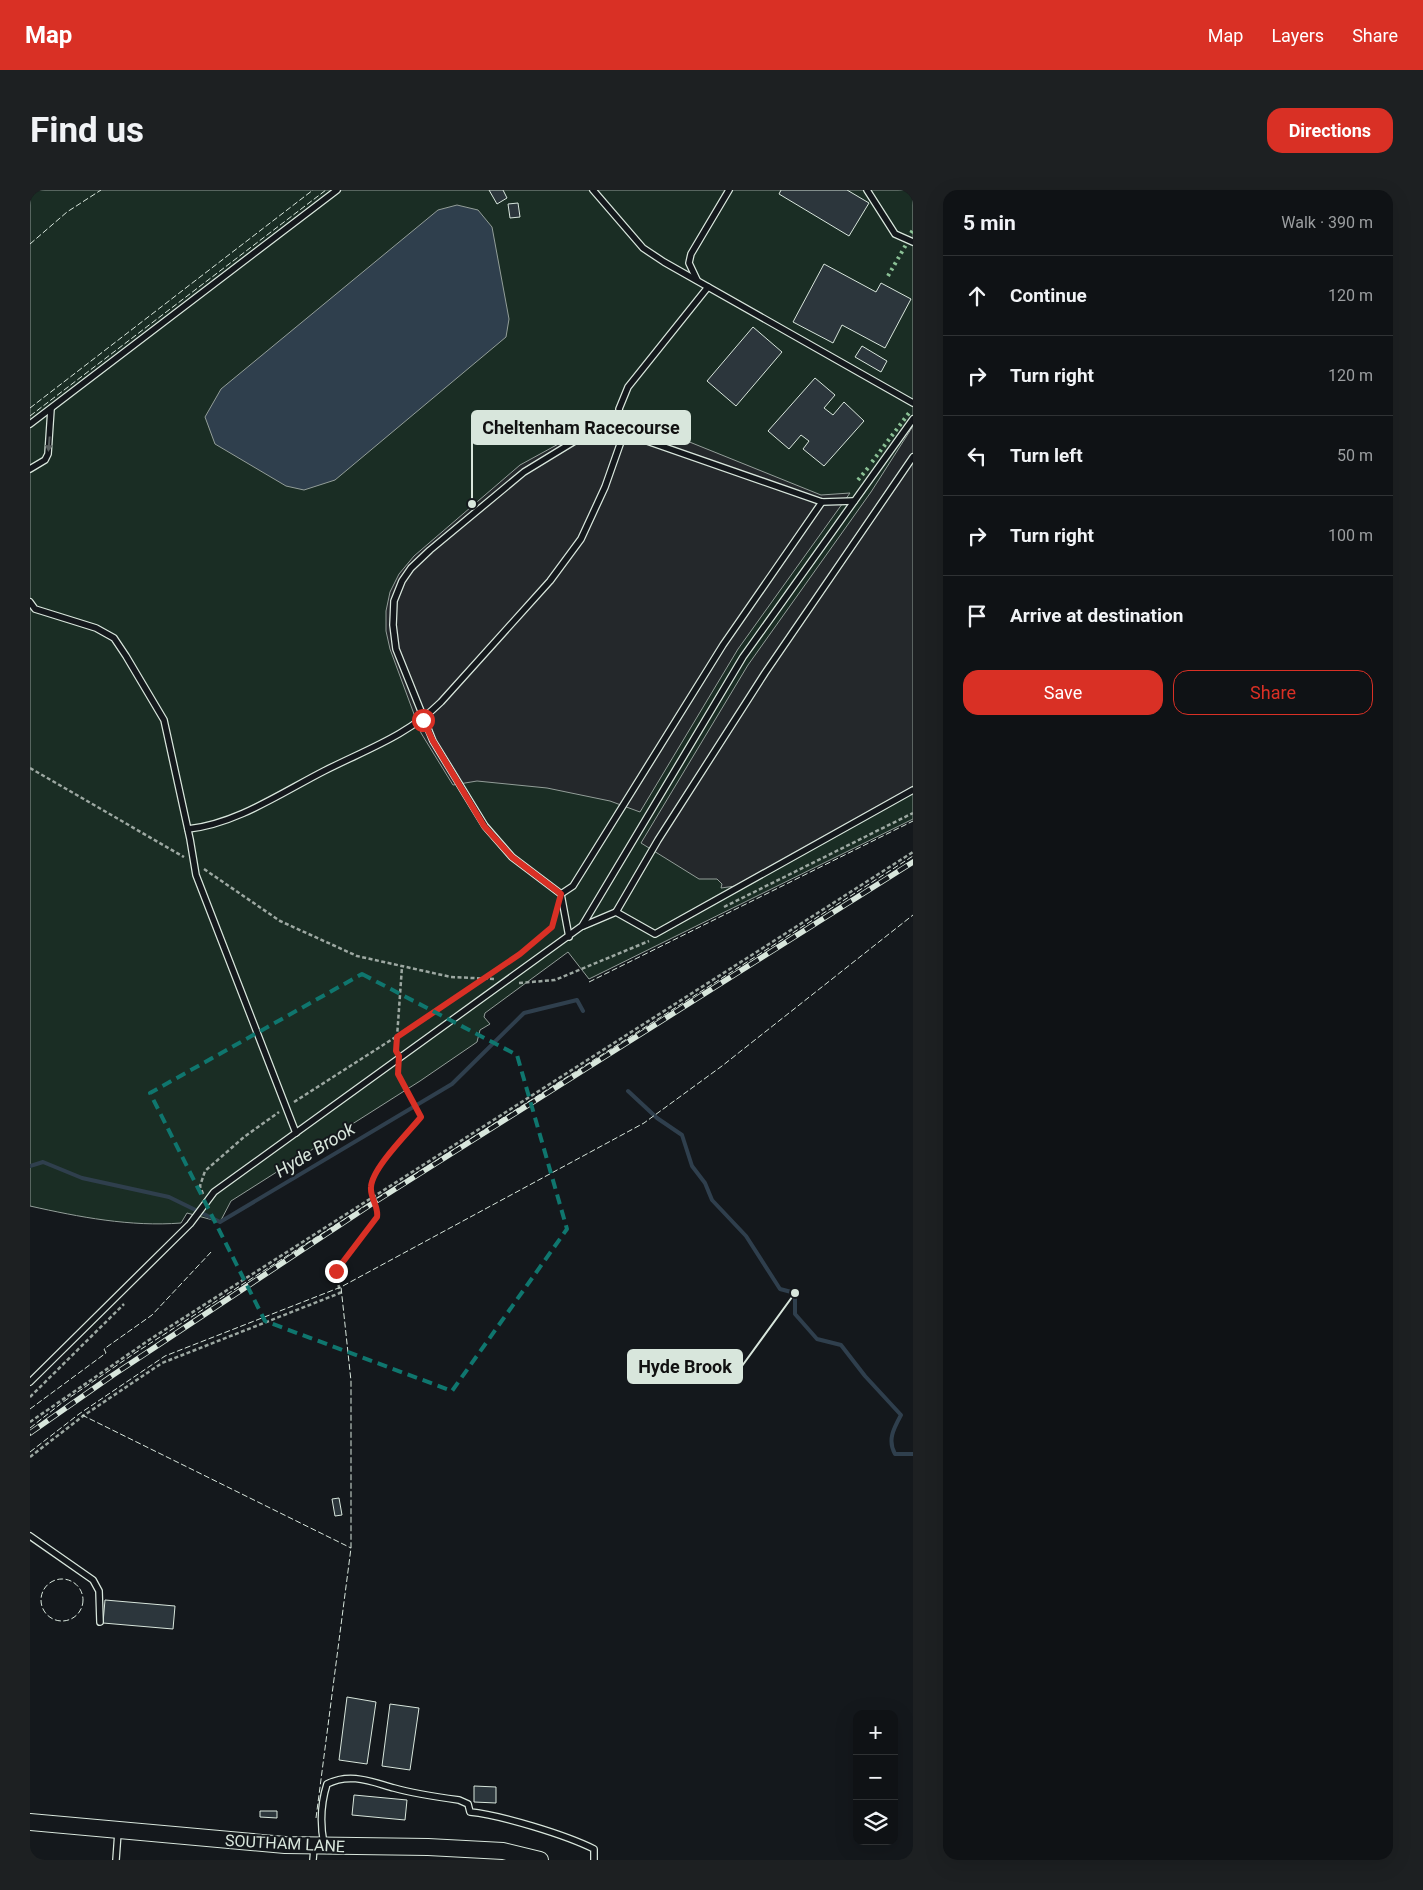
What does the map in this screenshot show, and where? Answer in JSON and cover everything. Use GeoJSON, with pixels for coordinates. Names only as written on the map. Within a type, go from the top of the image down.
{"type":"FeatureCollection","features":[{"type":"Feature","properties":{"kind":"street","name":"SOUTHAM LANE"},"geometry":{"type":"LineString","coordinates":[[30,1822],[317,1851],[503,1851],[540,1860]]}},
{"type":"Feature","properties":{"kind":"lane"},"geometry":{"type":"LineString","coordinates":[[30,424],[337,190]]}},
{"type":"Feature","properties":{"kind":"lane"},"geometry":{"type":"LineString","coordinates":[[594,190],[643,248],[697,281],[913,403]]}},
{"type":"Feature","properties":{"kind":"lane"},"geometry":{"type":"LineString","coordinates":[[697,281],[689,263],[692,254],[729,190]]}},
{"type":"Feature","properties":{"kind":"lane"},"geometry":{"type":"LineString","coordinates":[[867,190],[895,234],[913,242]]}},
{"type":"Feature","properties":{"kind":"lane"},"geometry":{"type":"LineString","coordinates":[[188,828],[210,826],[245,812],[394,739],[423,720],[550,581],[581,539],[605,487],[624,433],[619,409],[628,386],[708,287]]}},
{"type":"Feature","properties":{"kind":"lane"},"geometry":{"type":"LineString","coordinates":[[30,469],[45,460],[48,454],[51,409]]}},
{"type":"Feature","properties":{"kind":"lane"},"geometry":{"type":"LineString","coordinates":[[582,926],[743,658],[913,419]]}},
{"type":"Feature","properties":{"kind":"lane"},"geometry":{"type":"LineString","coordinates":[[569,937],[561,894],[512,857],[484,826],[433,741],[423,720],[396,649],[393,625],[394,602],[402,581],[411,568],[524,472],[583,436],[624,433],[822,502],[854,502]]}},
{"type":"Feature","properties":{"kind":"lane"},"geometry":{"type":"LineString","coordinates":[[30,1382],[194,1218],[214,1192],[399,1056],[582,926],[616,912],[658,840],[765,673],[913,457]]}},
{"type":"Feature","properties":{"kind":"lane"},"geometry":{"type":"LineString","coordinates":[[561,894],[572,886],[723,645],[822,502]]}},
{"type":"Feature","properties":{"kind":"lane"},"geometry":{"type":"LineString","coordinates":[[30,602],[35,609],[96,628],[114,638],[164,720],[188,828],[196,875],[296,1133]]}},
{"type":"Feature","properties":{"kind":"lane"},"geometry":{"type":"LineString","coordinates":[[616,912],[655,934],[913,790]]}},
{"type":"Feature","properties":{"kind":"lane"},"geometry":{"type":"LineString","coordinates":[[30,1536],[93,1580],[99,1591],[100,1622]]}},
{"type":"Feature","properties":{"kind":"lane"},"geometry":{"type":"LineString","coordinates":[[317,1851],[321,1830],[323,1798],[327,1784],[337,1778],[369,1780],[394,1788],[459,1800],[468,1804],[470,1812],[515,1822],[581,1842],[594,1848],[594,1860]]}},
{"type":"Feature","properties":{"kind":"lane"},"geometry":{"type":"LineString","coordinates":[[116,1860],[118,1830]]}},
{"type":"Feature","properties":{"kind":"path"},"geometry":{"type":"LineString","coordinates":[[30,768],[194,863],[280,921],[312,937],[357,956],[451,977],[494,978],[499,984]]}},
{"type":"Feature","properties":{"kind":"path"},"geometry":{"type":"LineString","coordinates":[[30,1422],[149,1340],[913,852]]}},
{"type":"Feature","properties":{"kind":"path"},"geometry":{"type":"LineString","coordinates":[[206,1202],[200,1186],[205,1171],[244,1137],[286,1107],[397,1037],[520,954],[552,927],[561,894]]}},
{"type":"Feature","properties":{"kind":"path"},"geometry":{"type":"LineString","coordinates":[[30,1457],[83,1416],[162,1362],[340,1293],[336,1271],[377,1217],[378,1210],[371,1198],[371,1184],[421,1117],[398,1074],[399,1056],[396,1051],[402,967]]}},
{"type":"Feature","properties":{"kind":"highlighted area"},"geometry":{"type":"Polygon","coordinates":[[[362,974],[517,1055],[567,1229],[452,1391],[265,1321],[150,1093],[362,974]]]}},
{"type":"Feature","properties":{"kind":"green space"},"geometry":{"type":"Polygon","coordinates":[[[30,190],[913,190],[913,819],[589,979],[568,952],[485,1013],[484,1017],[490,1024],[480,1030],[477,1042],[420,1081],[231,1201],[220,1222],[187,1213],[181,1223],[143,1224],[67,1214],[30,1206],[30,190]]]}},
{"type":"Feature","properties":{"kind":"shaded area"},"geometry":{"type":"Polygon","coordinates":[[[625,416],[821,495],[850,493],[738,649],[640,812],[610,801],[547,788],[477,781],[453,785],[421,733],[390,649],[386,631],[386,611],[390,592],[399,574],[414,556],[520,465],[573,436],[597,426],[620,425],[625,416]]]}},
{"type":"Feature","properties":{"kind":"shaded area"},"geometry":{"type":"Polygon","coordinates":[[[913,426],[913,790],[743,885],[721,888],[722,884],[717,879],[699,879],[641,843],[748,665],[871,492],[913,426]]]}},
{"type":"Feature","properties":{"kind":"water"},"geometry":{"type":"Polygon","coordinates":[[[457,205],[478,210],[492,227],[509,319],[506,337],[335,480],[304,490],[286,486],[215,444],[205,417],[221,389],[438,210],[457,205]]]}},
{"type":"Feature","properties":{"kind":"building"},"geometry":{"type":"Polygon","coordinates":[[[489,190],[503,190],[507,198],[497,204],[489,190]]]}},
{"type":"Feature","properties":{"kind":"building"},"geometry":{"type":"Polygon","coordinates":[[[781,190],[847,190],[869,203],[849,236],[779,194],[781,190]]]}},
{"type":"Feature","properties":{"kind":"building"},"geometry":{"type":"Polygon","coordinates":[[[518,203],[520,217],[510,218],[508,204],[518,203]]]}},
{"type":"Feature","properties":{"kind":"building"},"geometry":{"type":"Polygon","coordinates":[[[824,264],[876,292],[881,283],[911,299],[885,348],[842,325],[833,343],[793,322],[824,264]]]}},
{"type":"Feature","properties":{"kind":"building"},"geometry":{"type":"Polygon","coordinates":[[[753,327],[782,352],[736,406],[707,381],[753,327]]]}},
{"type":"Feature","properties":{"kind":"building"},"geometry":{"type":"Polygon","coordinates":[[[862,346],[887,361],[881,372],[855,357],[862,346]]]}},
{"type":"Feature","properties":{"kind":"building"},"geometry":{"type":"Polygon","coordinates":[[[815,378],[835,395],[824,408],[833,415],[844,402],[864,421],[824,466],[803,449],[809,441],[801,435],[789,449],[768,431],[815,378]]]}},
{"type":"Feature","properties":{"kind":"building"},"geometry":{"type":"Polygon","coordinates":[[[339,1498],[342,1515],[335,1516],[332,1499],[339,1498]]]}},
{"type":"Feature","properties":{"kind":"building"},"geometry":{"type":"Polygon","coordinates":[[[105,1600],[175,1606],[173,1629],[103,1623],[105,1600]]]}},
{"type":"Feature","properties":{"kind":"building"},"geometry":{"type":"Polygon","coordinates":[[[347,1697],[376,1702],[367,1764],[339,1760],[347,1697]]]}},
{"type":"Feature","properties":{"kind":"building"},"geometry":{"type":"Polygon","coordinates":[[[390,1704],[419,1708],[410,1770],[382,1766],[390,1704]]]}},
{"type":"Feature","properties":{"kind":"building"},"geometry":{"type":"Polygon","coordinates":[[[474,1786],[496,1787],[496,1803],[474,1802],[474,1786]]]}},
{"type":"Feature","properties":{"kind":"building"},"geometry":{"type":"Polygon","coordinates":[[[354,1795],[407,1800],[405,1820],[352,1815],[354,1795]]]}},
{"type":"Feature","properties":{"kind":"building"},"geometry":{"type":"Polygon","coordinates":[[[260,1811],[277,1811],[277,1818],[260,1817],[260,1811]]]}},
{"type":"Feature","properties":{"kind":"waterway","name":"Hyde Brook"},"geometry":{"type":"LineString","coordinates":[[30,1166],[43,1162],[82,1178],[169,1197],[220,1222],[452,1084],[524,1013],[577,1000],[583,1011]]}},
{"type":"Feature","properties":{"kind":"waterway","name":"Hyde Brook"},"geometry":{"type":"LineString","coordinates":[[628,1091],[657,1118],[682,1135],[692,1166],[705,1183],[712,1200],[746,1236],[780,1289],[795,1293],[795,1314],[817,1339],[841,1345],[865,1376],[901,1415],[894,1429],[892,1439],[895,1454],[913,1454]]}},
{"type":"Feature","properties":{"kind":"railway"},"geometry":{"type":"LineString","coordinates":[[30,1433],[113,1375],[373,1203],[913,862]]}},
{"type":"Feature","properties":{"kind":"hedge"},"geometry":{"type":"LineString","coordinates":[[888,276],[907,243]]}},
{"type":"Feature","properties":{"kind":"hedge"},"geometry":{"type":"LineString","coordinates":[[872,462],[909,413]]}},
{"type":"Feature","properties":{"kind":"hedge"},"geometry":{"type":"LineString","coordinates":[[858,480],[868,468]]}},
{"type":"Feature","properties":{"kind":"fence"},"geometry":{"type":"LineString","coordinates":[[30,244],[67,212],[101,190]]}},
{"type":"Feature","properties":{"kind":"fence"},"geometry":{"type":"LineString","coordinates":[[30,408],[313,190]]}},
{"type":"Feature","properties":{"kind":"fence"},"geometry":{"type":"LineString","coordinates":[[30,416],[326,190]]}},
{"type":"Feature","properties":{"kind":"fence"},"geometry":{"type":"LineString","coordinates":[[589,982],[913,821]]}},
{"type":"Feature","properties":{"kind":"fence"},"geometry":{"type":"LineString","coordinates":[[30,1428],[63,1402],[135,1353],[913,856]]}},
{"type":"Feature","properties":{"kind":"fence"},"geometry":{"type":"LineString","coordinates":[[30,1452],[79,1414],[165,1356],[341,1287],[644,1123],[722,1066],[913,915]]}},
{"type":"Feature","properties":{"kind":"fence"},"geometry":{"type":"LineString","coordinates":[[30,1409],[106,1353],[104,1349],[152,1315],[212,1251]]}},
{"type":"Feature","properties":{"kind":"fence"},"geometry":{"type":"LineString","coordinates":[[316,1818],[351,1548],[351,1381],[341,1287]]}},
{"type":"Feature","properties":{"kind":"fence"},"geometry":{"type":"LineString","coordinates":[[82,1415],[351,1548]]}},
{"type":"Feature","properties":{"kind":"fence"},"geometry":{"type":"LineString","coordinates":[[62,1579],[77,1585],[83,1600],[77,1615],[62,1621],[47,1615],[41,1600],[47,1585],[62,1579]]}},
{"type":"Feature","properties":{"kind":"place","name":"Cheltenham Racecourse"},"geometry":{"type":"Point","coordinates":[472,504]}},
{"type":"Feature","properties":{"kind":"place","name":"Hyde Brook"},"geometry":{"type":"Point","coordinates":[795,1293]}},
{"type":"Feature","properties":{"kind":"route"},"geometry":{"type":"LineString","coordinates":[[336,1271],[377,1217],[378,1210],[371,1198],[371,1184],[375,1179],[374,1176],[421,1117],[398,1074],[397,1037],[520,954],[552,927],[561,894],[512,857],[484,826],[433,741],[423,720]]}}]}
